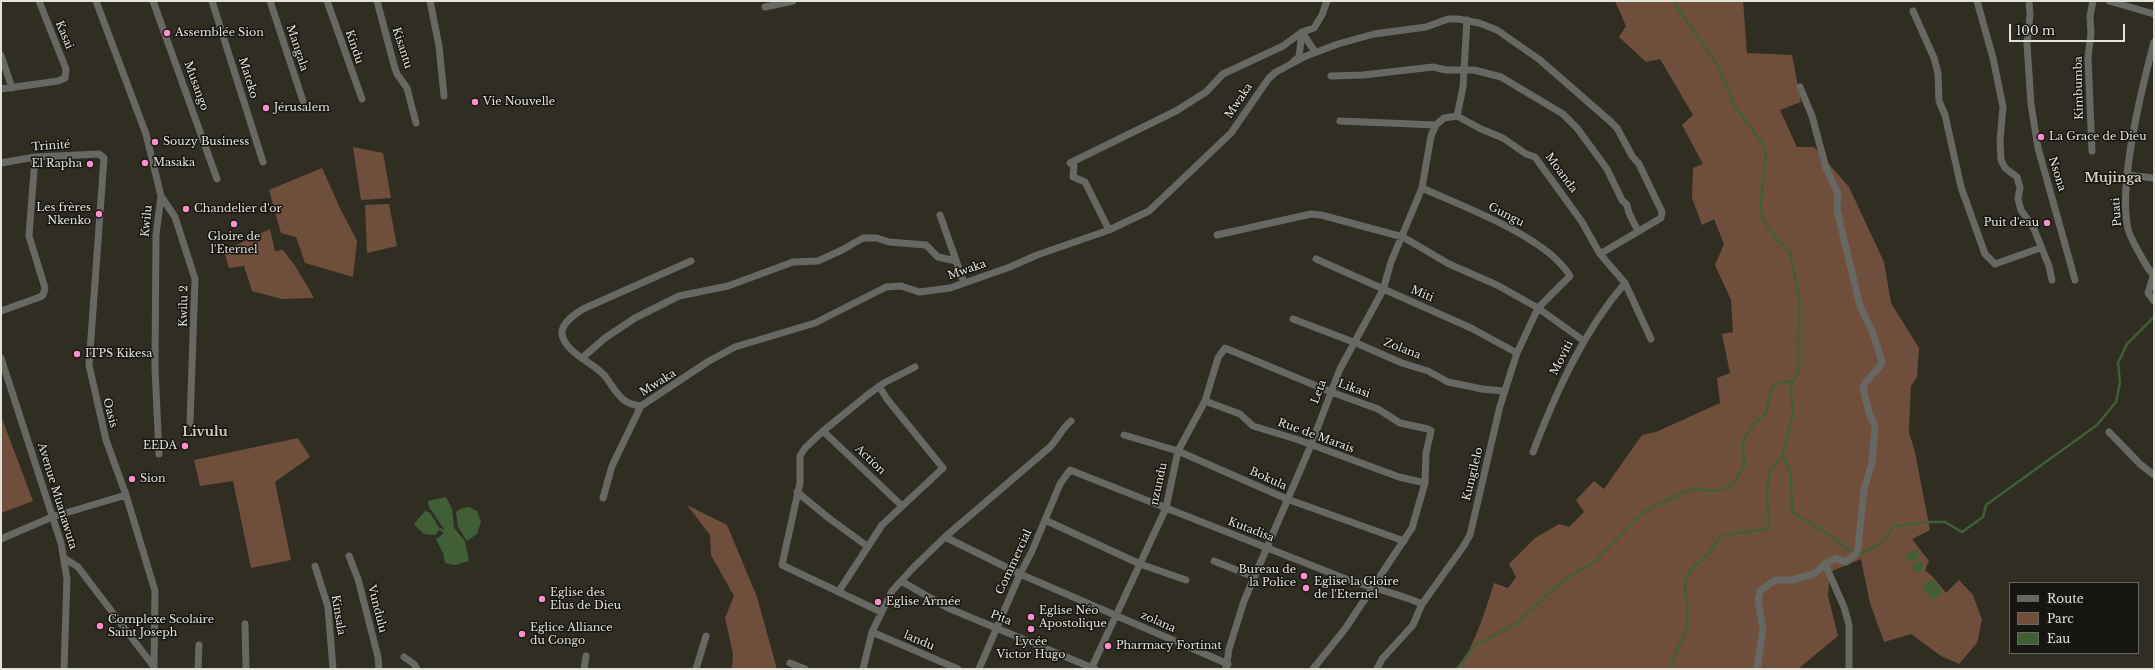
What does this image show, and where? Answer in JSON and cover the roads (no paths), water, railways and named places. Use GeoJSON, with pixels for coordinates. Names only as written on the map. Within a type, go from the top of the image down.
{"type":"FeatureCollection","features":[{"type":"Feature","properties":{"kind":"street","name":"Kasai"},"geometry":{"type":"LineString","coordinates":[[12,88],[62,80],[66,78],[66,69],[39,1]]}},
{"type":"Feature","properties":{"kind":"street","name":"Kwilu"},"geometry":{"type":"LineString","coordinates":[[96,1],[146,134],[161,196],[156,235],[155,368],[159,454]]}},
{"type":"Feature","properties":{"kind":"street","name":"Musango"},"geometry":{"type":"LineString","coordinates":[[153,1],[217,179]]}},
{"type":"Feature","properties":{"kind":"street","name":"Mateko"},"geometry":{"type":"LineString","coordinates":[[212,1],[262,162]]}},
{"type":"Feature","properties":{"kind":"street","name":"Mangala"},"geometry":{"type":"LineString","coordinates":[[270,1],[304,101]]}},
{"type":"Feature","properties":{"kind":"street","name":"Kindu"},"geometry":{"type":"LineString","coordinates":[[327,1],[362,99]]}},
{"type":"Feature","properties":{"kind":"street","name":"Kisantu"},"geometry":{"type":"LineString","coordinates":[[377,1],[394,65],[397,74],[407,88],[416,123]]}},
{"type":"Feature","properties":{"kind":"street"},"geometry":{"type":"LineString","coordinates":[[430,1],[439,46],[444,96]]}},
{"type":"Feature","properties":{"kind":"street"},"geometry":{"type":"LineString","coordinates":[[765,7],[793,1]]}},
{"type":"Feature","properties":{"kind":"street"},"geometry":{"type":"LineString","coordinates":[[1109,230],[1085,182],[1073,176],[1075,168],[1074,165],[1070,163],[1176,111],[1206,92],[1222,74],[1283,46],[1302,32],[1314,28],[1322,15],[1327,1]]}},
{"type":"Feature","properties":{"kind":"street"},"geometry":{"type":"LineString","coordinates":[[1977,1],[1993,58],[2003,107],[2000,141],[2001,160],[2005,168],[2017,177],[2020,188],[2018,199],[2021,210],[2034,229],[2040,248],[2049,266],[2052,280]]}},
{"type":"Feature","properties":{"kind":"street","name":"Nsona"},"geometry":{"type":"LineString","coordinates":[[2029,1],[2030,15],[2027,44],[2031,104],[2038,148],[2075,280]]}},
{"type":"Feature","properties":{"kind":"street","name":"Kimbumba"},"geometry":{"type":"LineString","coordinates":[[2092,151],[2088,58],[2091,33],[2090,16],[2093,1]]}},
{"type":"Feature","properties":{"kind":"street"},"geometry":{"type":"LineString","coordinates":[[2109,1],[2154,14]]}},
{"type":"Feature","properties":{"kind":"street"},"geometry":{"type":"LineString","coordinates":[[1913,11],[1934,58],[1938,73],[1939,101],[1945,115],[1961,187],[1985,254],[1995,264],[2040,248]]}},
{"type":"Feature","properties":{"kind":"street"},"geometry":{"type":"LineString","coordinates":[[1284,69],[1315,52],[1374,34],[1426,27],[1448,20],[1466,20],[1497,30],[1540,60],[1617,128],[1643,171],[1662,212],[1661,218],[1600,254]]}},
{"type":"Feature","properties":{"kind":"street"},"geometry":{"type":"LineString","coordinates":[[1340,120],[1436,125],[1444,118],[1457,116],[1462,92],[1466,20]]}},
{"type":"Feature","properties":{"kind":"street"},"geometry":{"type":"LineString","coordinates":[[1302,32],[1315,52]]}},
{"type":"Feature","properties":{"kind":"street"},"geometry":{"type":"LineString","coordinates":[[1284,69],[1299,57],[1302,32]]}},
{"type":"Feature","properties":{"kind":"street","name":"Puati"},"geometry":{"type":"LineString","coordinates":[[2154,42],[2146,70],[2126,184],[2128,228],[2149,270],[2153,270],[2148,293],[2154,301]]}},
{"type":"Feature","properties":{"kind":"street"},"geometry":{"type":"LineString","coordinates":[[1,55],[12,88],[1,89]]}},
{"type":"Feature","properties":{"kind":"street"},"geometry":{"type":"LineString","coordinates":[[1331,76],[1363,76],[1433,67],[1493,73],[1563,114],[1577,128],[1600,156],[1622,200],[1628,205],[1629,213],[1638,231]]}},
{"type":"Feature","properties":{"kind":"street","name":"Mwaka"},"geometry":{"type":"LineString","coordinates":[[603,498],[612,466],[641,406],[709,361],[735,347],[815,323],[886,286],[901,286],[919,292],[950,288],[1109,230],[1149,211],[1231,133],[1269,78],[1276,72],[1284,69]]}},
{"type":"Feature","properties":{"kind":"street"},"geometry":{"type":"LineString","coordinates":[[1757,669],[1763,629],[1758,600],[1760,591],[1775,580],[1791,580],[1814,574],[1825,564],[1836,558],[1846,562],[1856,554],[1858,548],[1864,489],[1872,467],[1875,426],[1869,413],[1863,388],[1865,383],[1882,362],[1873,333],[1860,306],[1838,210],[1838,194],[1826,168],[1812,116],[1800,87]]}},
{"type":"Feature","properties":{"kind":"street","name":"Moanda"},"geometry":{"type":"LineString","coordinates":[[1457,116],[1481,129],[1503,138],[1526,154],[1535,157],[1582,222],[1600,254],[1626,283],[1651,340]]}},
{"type":"Feature","properties":{"kind":"street","name":"Leta"},"geometry":{"type":"LineString","coordinates":[[1227,666],[1229,649],[1234,630],[1254,577],[1311,445],[1340,369],[1356,343],[1383,290],[1391,262],[1403,237],[1422,188],[1432,136],[1436,125]]}},
{"type":"Feature","properties":{"kind":"street","name":"Trinité"},"geometry":{"type":"LineString","coordinates":[[1,164],[35,157],[102,155]]}},
{"type":"Feature","properties":{"kind":"street","name":"Oasis"},"geometry":{"type":"LineString","coordinates":[[102,155],[104,162],[89,365],[106,440],[126,495],[156,598],[154,668]]}},
{"type":"Feature","properties":{"kind":"street"},"geometry":{"type":"LineString","coordinates":[[1,312],[40,297],[43,295],[45,288],[29,236],[35,157]]}},
{"type":"Feature","properties":{"kind":"street"},"geometry":{"type":"LineString","coordinates":[[2128,174],[2154,178]]}},
{"type":"Feature","properties":{"kind":"street","name":"Gungu"},"geometry":{"type":"LineString","coordinates":[[1422,188],[1488,217],[1532,241],[1547,252],[1570,276]]}},
{"type":"Feature","properties":{"kind":"street","name":"Kwilu 2"},"geometry":{"type":"LineString","coordinates":[[161,196],[175,217],[195,279],[190,423]]}},
{"type":"Feature","properties":{"kind":"street"},"geometry":{"type":"LineString","coordinates":[[1217,235],[1311,214],[1321,215],[1403,237],[1449,264],[1497,285],[1538,308],[1584,341]]}},
{"type":"Feature","properties":{"kind":"street"},"geometry":{"type":"LineString","coordinates":[[940,215],[964,282]]}},
{"type":"Feature","properties":{"kind":"street"},"geometry":{"type":"LineString","coordinates":[[582,358],[605,338],[634,318],[679,296],[728,286],[793,262],[818,261],[863,238],[877,238],[890,242],[926,245],[938,256],[956,261]]}},
{"type":"Feature","properties":{"kind":"street","name":"Miti"},"geometry":{"type":"LineString","coordinates":[[1316,259],[1471,328],[1517,353]]}},
{"type":"Feature","properties":{"kind":"street"},"geometry":{"type":"LineString","coordinates":[[641,406],[632,405],[623,400],[604,375],[566,344],[562,333],[565,324],[583,309],[691,261]]}},
{"type":"Feature","properties":{"kind":"street","name":"Kungilelo"},"geometry":{"type":"LineString","coordinates":[[1378,669],[1382,659],[1413,625],[1422,604],[1463,547],[1470,534],[1504,391],[1517,353],[1538,308],[1570,276]]}},
{"type":"Feature","properties":{"kind":"street","name":"Moviti"},"geometry":{"type":"LineString","coordinates":[[1533,452],[1547,416],[1584,341],[1611,299],[1626,283]]}},
{"type":"Feature","properties":{"kind":"street","name":"Zolana"},"geometry":{"type":"LineString","coordinates":[[1293,319],[1356,343],[1402,363],[1428,370],[1448,382],[1482,389],[1504,391]]}},
{"type":"Feature","properties":{"kind":"street","name":"Likasi"},"geometry":{"type":"LineString","coordinates":[[1225,348],[1331,392],[1378,409],[1400,423],[1430,430],[1426,452],[1425,483]]}},
{"type":"Feature","properties":{"kind":"street","name":"nzundu"},"geometry":{"type":"LineString","coordinates":[[1093,668],[1115,615],[1140,564],[1150,538],[1166,508],[1178,451],[1205,401],[1218,358],[1225,348]]}},
{"type":"Feature","properties":{"kind":"street","name":"Avenue Muanawuta"},"geometry":{"type":"LineString","coordinates":[[1,358],[64,558],[67,578],[64,669]]}},
{"type":"Feature","properties":{"kind":"street"},"geometry":{"type":"LineString","coordinates":[[882,612],[782,565],[800,483],[800,456],[805,448],[823,431],[879,386],[916,367]]}},
{"type":"Feature","properties":{"kind":"street"},"geometry":{"type":"LineString","coordinates":[[839,591],[882,524],[942,468],[887,399],[879,386]]}},
{"type":"Feature","properties":{"kind":"street","name":"Rue de Marais"},"geometry":{"type":"LineString","coordinates":[[1205,401],[1240,414],[1253,426],[1311,445],[1398,477],[1425,483]]}},
{"type":"Feature","properties":{"kind":"street"},"geometry":{"type":"LineString","coordinates":[[862,669],[872,632],[892,591],[945,537],[1050,447],[1055,442],[1063,427],[1071,420]]}},
{"type":"Feature","properties":{"kind":"street","name":"Action"},"geometry":{"type":"LineString","coordinates":[[823,431],[901,506]]}},
{"type":"Feature","properties":{"kind":"street"},"geometry":{"type":"LineString","coordinates":[[2109,432],[2140,464],[2154,475]]}},
{"type":"Feature","properties":{"kind":"street","name":"Bokula"},"geometry":{"type":"LineString","coordinates":[[1124,435],[1178,451],[1287,499],[1404,541]]}},
{"type":"Feature","properties":{"kind":"street","name":"Kutadisa"},"geometry":{"type":"LineString","coordinates":[[1074,471],[1372,589],[1386,590],[1422,604]]}},
{"type":"Feature","properties":{"kind":"street","name":"Commercial"},"geometry":{"type":"LineString","coordinates":[[979,669],[1060,484],[1067,473],[1074,471]]}},
{"type":"Feature","properties":{"kind":"street"},"geometry":{"type":"LineString","coordinates":[[1313,669],[1345,629],[1412,528],[1425,483]]}},
{"type":"Feature","properties":{"kind":"street"},"geometry":{"type":"LineString","coordinates":[[797,492],[830,520],[867,546]]}},
{"type":"Feature","properties":{"kind":"street"},"geometry":{"type":"LineString","coordinates":[[1,539],[52,517],[126,495]]}},
{"type":"Feature","properties":{"kind":"street"},"geometry":{"type":"LineString","coordinates":[[1045,520],[1140,564],[1186,580]]}},
{"type":"Feature","properties":{"kind":"street","name":"zolana"},"geometry":{"type":"LineString","coordinates":[[945,537],[1020,574],[1227,666]]}},
{"type":"Feature","properties":{"kind":"street","name":"Vundulu"},"geometry":{"type":"LineString","coordinates":[[349,556],[358,579],[378,657],[379,669]]}},
{"type":"Feature","properties":{"kind":"street"},"geometry":{"type":"LineString","coordinates":[[64,558],[78,567],[154,668]]}},
{"type":"Feature","properties":{"kind":"street"},"geometry":{"type":"LineString","coordinates":[[1214,562],[1254,577]]}},
{"type":"Feature","properties":{"kind":"street"},"geometry":{"type":"LineString","coordinates":[[1825,564],[1844,607],[1849,626],[1849,669]]}},
{"type":"Feature","properties":{"kind":"street","name":"Kinsala"},"geometry":{"type":"LineString","coordinates":[[315,566],[328,608],[333,669]]}},
{"type":"Feature","properties":{"kind":"street","name":"Pita"},"geometry":{"type":"LineString","coordinates":[[901,581],[934,602],[1093,668]]}},
{"type":"Feature","properties":{"kind":"street"},"geometry":{"type":"LineString","coordinates":[[245,624],[246,669]]}},
{"type":"Feature","properties":{"kind":"street","name":"landu"},"geometry":{"type":"LineString","coordinates":[[872,632],[958,669]]}},
{"type":"Feature","properties":{"kind":"street"},"geometry":{"type":"LineString","coordinates":[[696,669],[706,636]]}},
{"type":"Feature","properties":{"kind":"street"},"geometry":{"type":"LineString","coordinates":[[198,669],[199,645]]}},
{"type":"Feature","properties":{"kind":"street"},"geometry":{"type":"LineString","coordinates":[[584,669],[586,656]]}},
{"type":"Feature","properties":{"kind":"street"},"geometry":{"type":"LineString","coordinates":[[404,657],[414,664],[417,669]]}},
{"type":"Feature","properties":{"kind":"street"},"geometry":{"type":"LineString","coordinates":[[790,663],[805,669]]}},
{"type":"Feature","properties":{"kind":"water"},"geometry":{"type":"Polygon","coordinates":[[[446,497],[452,509],[454,528],[465,541],[469,561],[455,565],[445,563],[443,553],[436,539],[443,534],[444,529],[429,507],[428,501],[446,497]]]}},
{"type":"Feature","properties":{"kind":"water"},"geometry":{"type":"Polygon","coordinates":[[[469,507],[477,511],[481,522],[477,534],[467,541],[458,527],[456,512],[460,509],[469,507]]]}},
{"type":"Feature","properties":{"kind":"water"},"geometry":{"type":"Polygon","coordinates":[[[425,511],[430,513],[440,529],[435,535],[424,534],[414,524],[425,511]]]}},
{"type":"Feature","properties":{"kind":"water"},"geometry":{"type":"Polygon","coordinates":[[[1918,550],[1920,557],[1908,562],[1905,555],[1918,550]]]}},
{"type":"Feature","properties":{"kind":"water"},"geometry":{"type":"Polygon","coordinates":[[[1918,561],[1922,563],[1924,567],[1922,571],[1918,573],[1914,571],[1912,567],[1914,563],[1918,561]]]}},
{"type":"Feature","properties":{"kind":"water"},"geometry":{"type":"Polygon","coordinates":[[[1932,579],[1943,592],[1932,600],[1922,586],[1932,579]]]}},
{"type":"Feature","properties":{"kind":"waterway"},"geometry":{"type":"LineString","coordinates":[[1457,669],[1474,646],[1518,622],[1561,582],[1594,562],[1637,518],[1650,508],[1685,492],[1696,489],[1712,491],[1721,490],[1733,484],[1744,467],[1743,440],[1755,423],[1766,413],[1768,399],[1772,388],[1779,383],[1793,381],[1798,374],[1799,297],[1790,252],[1775,237],[1762,218],[1761,200],[1766,154],[1763,144],[1734,105],[1718,66],[1673,1]]}},
{"type":"Feature","properties":{"kind":"waterway"},"geometry":{"type":"LineString","coordinates":[[1783,454],[1791,475],[1792,512],[1837,540],[1848,550],[1859,554],[1879,545],[1895,526],[1927,522],[1945,522],[1962,532],[1983,517],[1986,505],[2097,425],[2116,402],[2120,383],[2118,363],[2127,344],[2154,317]]}},
{"type":"Feature","properties":{"kind":"waterway"},"geometry":{"type":"LineString","coordinates":[[1672,669],[1671,664],[1688,625],[1685,581],[1689,572],[1710,552],[1718,539],[1724,535],[1769,529],[1767,491],[1770,470],[1783,454],[1793,413],[1791,389],[1793,381]]}},
{"type":"Feature","properties":{"kind":"waterway"},"geometry":{"type":"LineString","coordinates":[[440,529],[444,531]]}},
{"type":"Feature","properties":{"kind":"place","name":"Assemblée Sion"},"geometry":{"type":"Point","coordinates":[167,33]}},
{"type":"Feature","properties":{"kind":"place","name":"Vie Nouvelle"},"geometry":{"type":"Point","coordinates":[475,102]}},
{"type":"Feature","properties":{"kind":"place","name":"Jérusalem"},"geometry":{"type":"Point","coordinates":[266,108]}},
{"type":"Feature","properties":{"kind":"place","name":"La Grace de Dieu"},"geometry":{"type":"Point","coordinates":[2041,137]}},
{"type":"Feature","properties":{"kind":"place","name":"Souzy Business"},"geometry":{"type":"Point","coordinates":[155,142]}},
{"type":"Feature","properties":{"kind":"place","name":"Masaka"},"geometry":{"type":"Point","coordinates":[145,163]}},
{"type":"Feature","properties":{"kind":"place","name":"El Rapha"},"geometry":{"type":"Point","coordinates":[90,164]}},
{"type":"Feature","properties":{"kind":"place","name":"Chandelier d'or"},"geometry":{"type":"Point","coordinates":[186,209]}},
{"type":"Feature","properties":{"kind":"place","name":"Les frères Nkenko"},"geometry":{"type":"Point","coordinates":[99,214]}},
{"type":"Feature","properties":{"kind":"place","name":"Puit d'eau"},"geometry":{"type":"Point","coordinates":[2047,223]}},
{"type":"Feature","properties":{"kind":"place","name":"Gloire de l'Eternel"},"geometry":{"type":"Point","coordinates":[234,224]}},
{"type":"Feature","properties":{"kind":"place","name":"ITPS Kikesa"},"geometry":{"type":"Point","coordinates":[77,354]}},
{"type":"Feature","properties":{"kind":"place","name":"EEDA"},"geometry":{"type":"Point","coordinates":[185,446]}},
{"type":"Feature","properties":{"kind":"place","name":"Sion"},"geometry":{"type":"Point","coordinates":[132,479]}},
{"type":"Feature","properties":{"kind":"place","name":"Bureau de la Police"},"geometry":{"type":"Point","coordinates":[1304,576]}},
{"type":"Feature","properties":{"kind":"place","name":"Eglise la Gloire de l'Eternel"},"geometry":{"type":"Point","coordinates":[1306,588]}},
{"type":"Feature","properties":{"kind":"place","name":"Eglise des Elus de Dieu"},"geometry":{"type":"Point","coordinates":[542,599]}},
{"type":"Feature","properties":{"kind":"place","name":"Eglise Armée"},"geometry":{"type":"Point","coordinates":[878,602]}},
{"type":"Feature","properties":{"kind":"place","name":"Eglise Néo Apostolique"},"geometry":{"type":"Point","coordinates":[1031,617]}},
{"type":"Feature","properties":{"kind":"place","name":"Complexe Scolaire Saint Joseph"},"geometry":{"type":"Point","coordinates":[100,626]}},
{"type":"Feature","properties":{"kind":"place","name":"Lycée Victor Hugo"},"geometry":{"type":"Point","coordinates":[1031,629]}},
{"type":"Feature","properties":{"kind":"place","name":"Eglice Alliance du Congo"},"geometry":{"type":"Point","coordinates":[522,634]}},
{"type":"Feature","properties":{"kind":"place","name":"Pharmacy Fortinat"},"geometry":{"type":"Point","coordinates":[1108,646]}},
{"type":"Feature","properties":{"kind":"district","name":"Mujinga"},"geometry":{"type":"Point","coordinates":[2113,178]}},
{"type":"Feature","properties":{"kind":"district","name":"Livulu"},"geometry":{"type":"Point","coordinates":[205,432]}}]}
